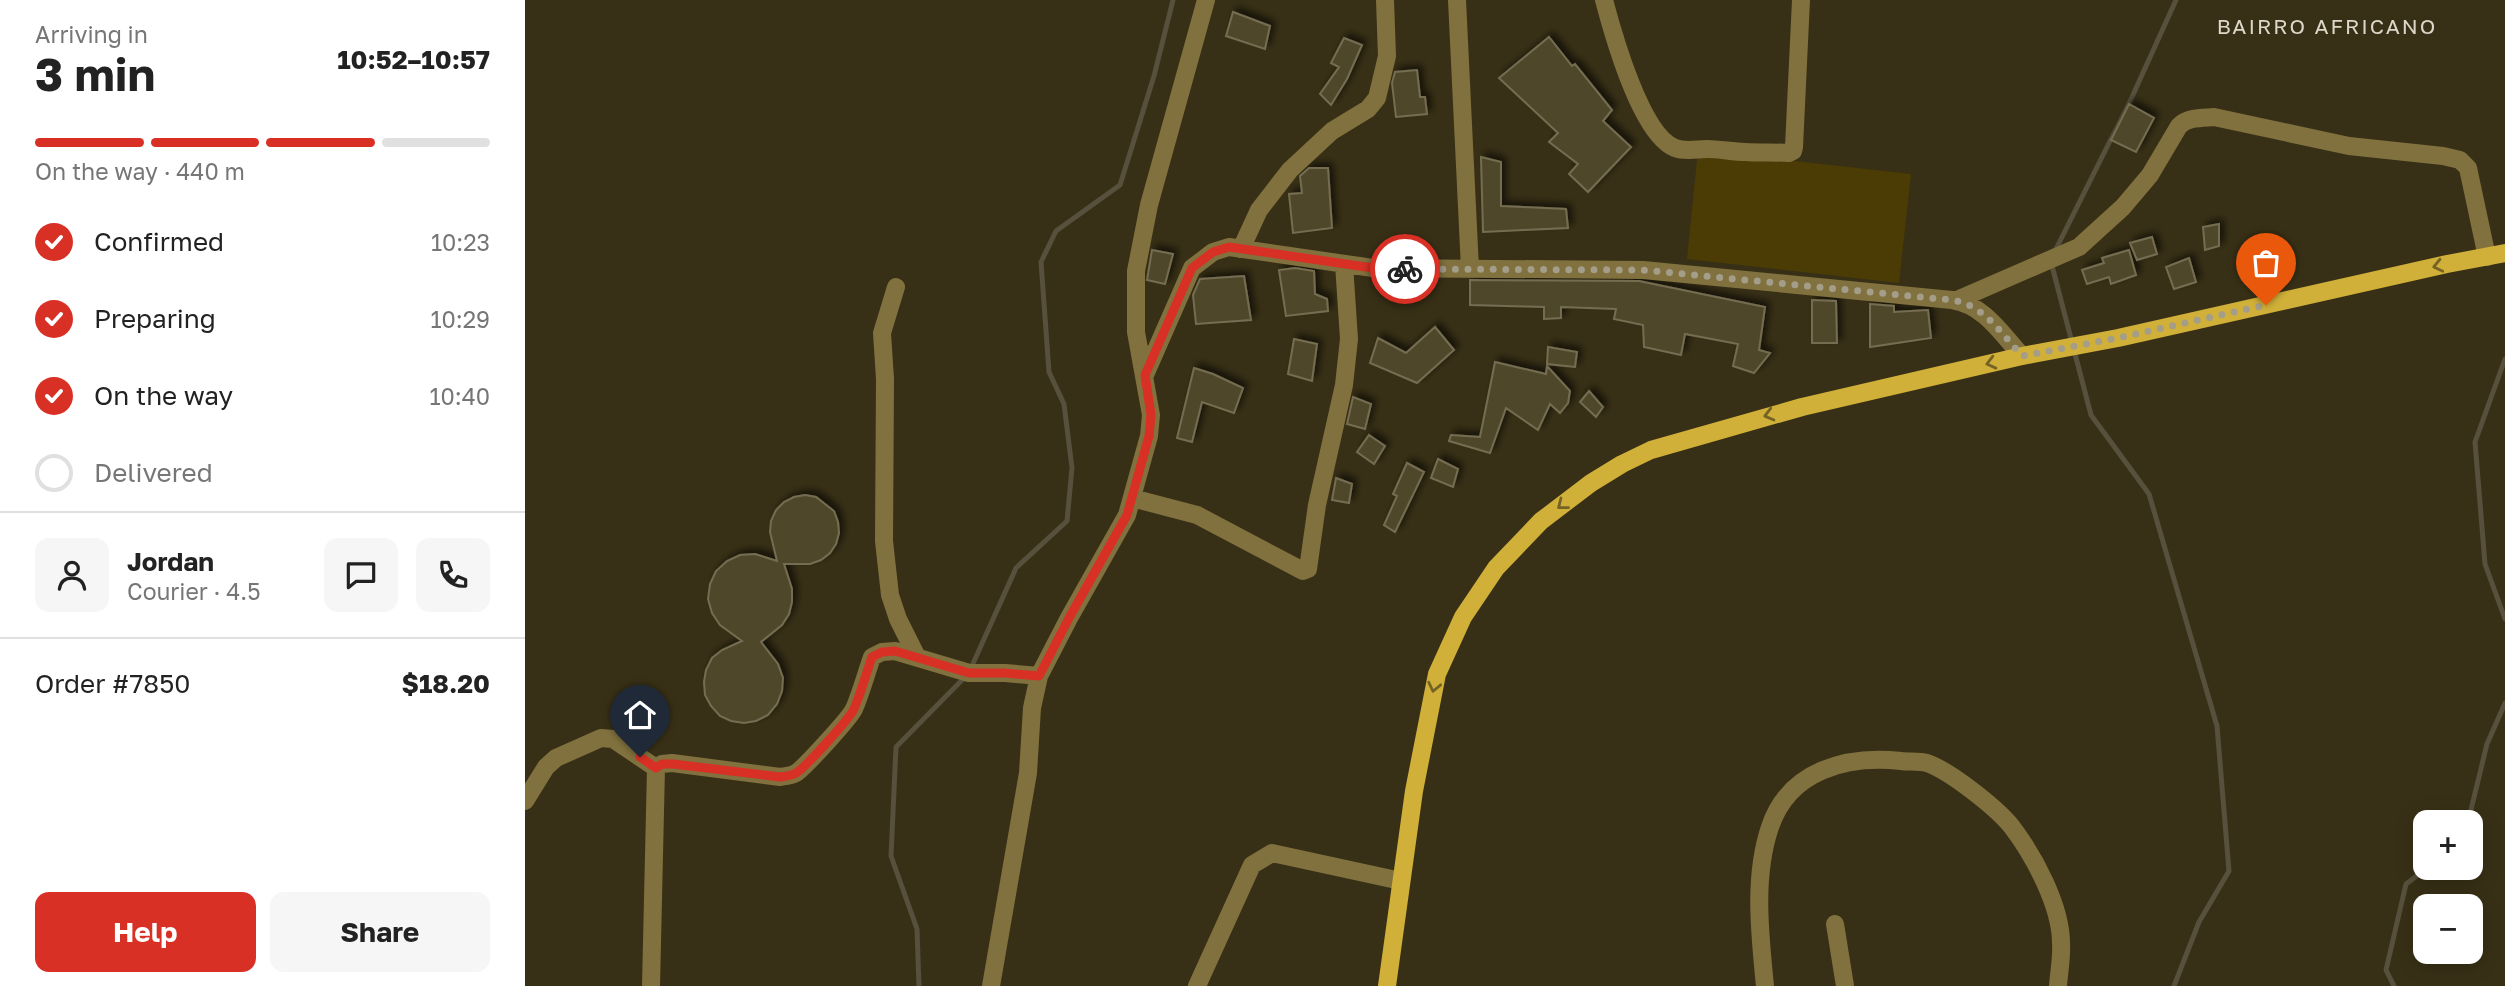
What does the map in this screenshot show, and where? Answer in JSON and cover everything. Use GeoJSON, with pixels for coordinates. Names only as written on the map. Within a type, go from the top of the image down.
{"type":"FeatureCollection","features":[{"type":"Feature","properties":{"kind":"main road"},"geometry":{"type":"LineString","coordinates":[[1387,986],[1414,791],[1437,674],[1463,617],[1496,568],[1541,521],[1591,483],[1651,450],[1802,407],[2022,356],[2496,255]]}},
{"type":"Feature","properties":{"kind":"street"},"geometry":{"type":"LineString","coordinates":[[991,986],[1028,773],[1032,708],[1039,676],[1127,515],[1149,436],[1151,415],[1136,332],[1136,271],[1149,205],[1206,0]]}},
{"type":"Feature","properties":{"kind":"street"},"geometry":{"type":"LineString","coordinates":[[1241,249],[1259,209],[1290,170],[1332,131],[1368,109],[1377,97],[1387,56],[1385,0]]}},
{"type":"Feature","properties":{"kind":"street"},"geometry":{"type":"LineString","coordinates":[[1457,0],[1470,269]]}},
{"type":"Feature","properties":{"kind":"street"},"geometry":{"type":"LineString","coordinates":[[1604,0],[1615,45],[1637,99],[1660,137],[1669,145],[1679,150],[1789,153],[1794,147],[1801,0]]}},
{"type":"Feature","properties":{"kind":"street"},"geometry":{"type":"LineString","coordinates":[[1957,300],[2079,247],[2123,207],[2141,186],[2179,126],[2184,121],[2197,118],[2214,117],[2349,146],[2460,160],[2468,168],[2496,255]]}},
{"type":"Feature","properties":{"kind":"street"},"geometry":{"type":"LineString","coordinates":[[1145,375],[1192,268],[1213,252],[1229,247],[1373,268],[1643,270],[1957,300],[1982,312],[2022,356]]}},
{"type":"Feature","properties":{"kind":"street"},"geometry":{"type":"LineString","coordinates":[[1132,498],[1197,515],[1303,571],[1308,569],[1317,505],[1344,385],[1349,339],[1344,264]]}},
{"type":"Feature","properties":{"kind":"street"},"geometry":{"type":"LineString","coordinates":[[896,287],[882,333],[885,393],[884,541],[890,595],[898,619],[918,657]]}},
{"type":"Feature","properties":{"kind":"street"},"geometry":{"type":"LineString","coordinates":[[656,768],[662,764],[673,764],[780,777],[792,775],[841,728],[853,709],[872,657],[882,652],[895,651],[969,673],[1039,676]]}},
{"type":"Feature","properties":{"kind":"street"},"geometry":{"type":"LineString","coordinates":[[525,801],[546,767],[556,758],[601,738],[613,739],[656,768]]}},
{"type":"Feature","properties":{"kind":"street"},"geometry":{"type":"LineString","coordinates":[[1765,986],[1761,946],[1761,869],[1770,826],[1786,796],[1809,777],[1840,763],[1875,758],[1927,764],[1972,789],[2011,825],[2035,861],[2053,902],[2061,942],[2059,986]]}},
{"type":"Feature","properties":{"kind":"street"},"geometry":{"type":"LineString","coordinates":[[651,986],[656,768]]}},
{"type":"Feature","properties":{"kind":"street"},"geometry":{"type":"LineString","coordinates":[[1196,986],[1252,865],[1272,853],[1401,881]]}},
{"type":"Feature","properties":{"kind":"street"},"geometry":{"type":"LineString","coordinates":[[1835,924],[1845,986]]}},
{"type":"Feature","properties":{"kind":"shaded area"},"geometry":{"type":"Polygon","coordinates":[[[1698,150],[1911,174],[1899,283],[1687,259],[1698,150]]]}},
{"type":"Feature","properties":{"kind":"building"},"geometry":{"type":"Polygon","coordinates":[[[1233,12],[1270,26],[1265,49],[1226,36],[1233,12]]]}},
{"type":"Feature","properties":{"kind":"building"},"geometry":{"type":"Polygon","coordinates":[[[1549,37],[1612,110],[1603,121],[1631,147],[1588,192],[1569,174],[1578,164],[1549,142],[1558,133],[1499,78],[1549,37]]]}},
{"type":"Feature","properties":{"kind":"building"},"geometry":{"type":"Polygon","coordinates":[[[1344,38],[1362,45],[1347,79],[1331,105],[1320,94],[1339,67],[1331,63],[1344,38]]]}},
{"type":"Feature","properties":{"kind":"building"},"geometry":{"type":"Polygon","coordinates":[[[1417,70],[1420,97],[1425,97],[1427,114],[1396,117],[1392,83],[1395,72],[1417,70]]]}},
{"type":"Feature","properties":{"kind":"building"},"geometry":{"type":"Polygon","coordinates":[[[2129,104],[2154,118],[2136,152],[2111,140],[2129,104]]]}},
{"type":"Feature","properties":{"kind":"building"},"geometry":{"type":"Polygon","coordinates":[[[1481,157],[1501,162],[1501,206],[1566,209],[1568,228],[1483,232],[1481,157]]]}},
{"type":"Feature","properties":{"kind":"building"},"geometry":{"type":"Polygon","coordinates":[[[1309,168],[1328,168],[1332,228],[1293,233],[1289,194],[1302,193],[1300,176],[1309,168]]]}},
{"type":"Feature","properties":{"kind":"building"},"geometry":{"type":"Polygon","coordinates":[[[2219,224],[2219,246],[2205,250],[2203,227],[2219,224]]]}},
{"type":"Feature","properties":{"kind":"building"},"geometry":{"type":"Polygon","coordinates":[[[2152,237],[2157,254],[2137,260],[2130,243],[2152,237]]]}},
{"type":"Feature","properties":{"kind":"building"},"geometry":{"type":"Polygon","coordinates":[[[1152,250],[1173,254],[1165,284],[1147,280],[1152,250]]]}},
{"type":"Feature","properties":{"kind":"building"},"geometry":{"type":"Polygon","coordinates":[[[2129,250],[2136,275],[2111,284],[2109,277],[2087,284],[2082,270],[2104,263],[2102,258],[2129,250]]]}},
{"type":"Feature","properties":{"kind":"building"},"geometry":{"type":"Polygon","coordinates":[[[2189,258],[2196,282],[2174,289],[2166,267],[2189,258]]]}},
{"type":"Feature","properties":{"kind":"building"},"geometry":{"type":"Polygon","coordinates":[[[1295,268],[1314,271],[1315,294],[1327,299],[1328,311],[1286,316],[1279,270],[1295,268]]]}},
{"type":"Feature","properties":{"kind":"building"},"geometry":{"type":"Polygon","coordinates":[[[1244,276],[1251,320],[1196,324],[1193,295],[1200,279],[1244,276]]]}},
{"type":"Feature","properties":{"kind":"building"},"geometry":{"type":"Polygon","coordinates":[[[1470,280],[1639,281],[1765,307],[1759,350],[1770,353],[1754,373],[1733,366],[1738,344],[1685,334],[1681,355],[1644,347],[1643,325],[1614,319],[1616,309],[1561,307],[1561,318],[1544,319],[1544,307],[1470,305],[1470,280]]]}},
{"type":"Feature","properties":{"kind":"building"},"geometry":{"type":"Polygon","coordinates":[[[1812,300],[1836,301],[1837,343],[1812,343],[1812,300]]]}},
{"type":"Feature","properties":{"kind":"building"},"geometry":{"type":"Polygon","coordinates":[[[1870,304],[1894,306],[1894,312],[1928,310],[1931,338],[1870,347],[1870,304]]]}},
{"type":"Feature","properties":{"kind":"building"},"geometry":{"type":"Polygon","coordinates":[[[1435,327],[1454,350],[1417,383],[1370,363],[1378,338],[1406,353],[1435,327]]]}},
{"type":"Feature","properties":{"kind":"building"},"geometry":{"type":"Polygon","coordinates":[[[1294,339],[1317,344],[1312,381],[1288,374],[1294,339]]]}},
{"type":"Feature","properties":{"kind":"building"},"geometry":{"type":"Polygon","coordinates":[[[1548,347],[1577,352],[1575,367],[1547,364],[1548,347]]]}},
{"type":"Feature","properties":{"kind":"building"},"geometry":{"type":"Polygon","coordinates":[[[1495,362],[1546,374],[1547,366],[1570,391],[1568,403],[1560,413],[1550,404],[1538,430],[1506,408],[1490,453],[1449,441],[1451,435],[1480,437],[1495,362]]]}},
{"type":"Feature","properties":{"kind":"building"},"geometry":{"type":"Polygon","coordinates":[[[1194,368],[1243,388],[1234,413],[1202,402],[1192,442],[1177,438],[1194,368]]]}},
{"type":"Feature","properties":{"kind":"building"},"geometry":{"type":"Polygon","coordinates":[[[1589,391],[1603,407],[1596,417],[1580,402],[1589,391]]]}},
{"type":"Feature","properties":{"kind":"building"},"geometry":{"type":"Polygon","coordinates":[[[1353,397],[1371,404],[1365,429],[1347,424],[1353,397]]]}},
{"type":"Feature","properties":{"kind":"building"},"geometry":{"type":"Polygon","coordinates":[[[1369,435],[1385,446],[1374,464],[1357,452],[1369,435]]]}},
{"type":"Feature","properties":{"kind":"building"},"geometry":{"type":"Polygon","coordinates":[[[1438,459],[1458,469],[1453,487],[1431,478],[1438,459]]]}},
{"type":"Feature","properties":{"kind":"building"},"geometry":{"type":"Polygon","coordinates":[[[1407,463],[1424,472],[1395,532],[1384,525],[1397,496],[1393,494],[1407,463]]]}},
{"type":"Feature","properties":{"kind":"building"},"geometry":{"type":"Polygon","coordinates":[[[1336,478],[1352,484],[1349,503],[1332,500],[1336,478]]]}},
{"type":"Feature","properties":{"kind":"building"},"geometry":{"type":"Polygon","coordinates":[[[805,495],[816,497],[834,511],[839,533],[836,544],[821,560],[810,564],[784,564],[792,589],[789,614],[782,625],[761,642],[778,664],[783,678],[782,691],[777,704],[768,715],[744,723],[731,721],[720,716],[711,706],[705,695],[704,682],[712,658],[742,641],[720,625],[712,613],[708,599],[710,584],[716,571],[727,561],[740,555],[755,554],[777,561],[770,532],[771,521],[784,502],[805,495]]]}},
{"type":"Feature","properties":{"kind":"waterway"},"geometry":{"type":"LineString","coordinates":[[971,668],[1016,568],[1067,521],[1072,468],[1064,404],[1049,372],[1041,262],[1056,231],[1120,185],[1154,76],[1173,0]]}},
{"type":"Feature","properties":{"kind":"waterway"},"geometry":{"type":"LineString","coordinates":[[2054,253],[2132,97],[2176,0]]}},
{"type":"Feature","properties":{"kind":"waterway"},"geometry":{"type":"LineString","coordinates":[[2051,262],[2091,415],[2149,494],[2217,726],[2229,871],[2199,922],[2174,986]]}},
{"type":"Feature","properties":{"kind":"waterway"},"geometry":{"type":"LineString","coordinates":[[2505,359],[2475,442],[2485,564],[2505,619]]}},
{"type":"Feature","properties":{"kind":"waterway"},"geometry":{"type":"LineString","coordinates":[[919,986],[917,929],[891,856],[896,747],[966,676]]}},
{"type":"Feature","properties":{"kind":"waterway"},"geometry":{"type":"LineString","coordinates":[[2471,810],[2487,744],[2505,703]]}},
{"type":"Feature","properties":{"kind":"waterway"},"geometry":{"type":"LineString","coordinates":[[2394,986],[2386,970],[2406,884],[2413,879]]}},
{"type":"Feature","properties":{"kind":"way so far"},"geometry":{"type":"LineString","coordinates":[[1405,269],[1643,270],[1952,300],[1968,303],[1982,312],[2022,356],[2266,305]]}},
{"type":"Feature","properties":{"kind":"district","name":"BAIRRO AFRICANO"},"geometry":{"type":"Point","coordinates":[2327,27]}},
{"type":"Feature","properties":{"kind":"route"},"geometry":{"type":"LineString","coordinates":[[640,757],[656,768],[662,764],[673,764],[780,777],[792,775],[841,728],[853,709],[872,657],[882,652],[895,651],[969,673],[1039,676],[1127,515],[1149,436],[1151,415],[1145,375],[1192,268],[1213,252],[1229,247],[1373,268],[1405,269]]}}]}
